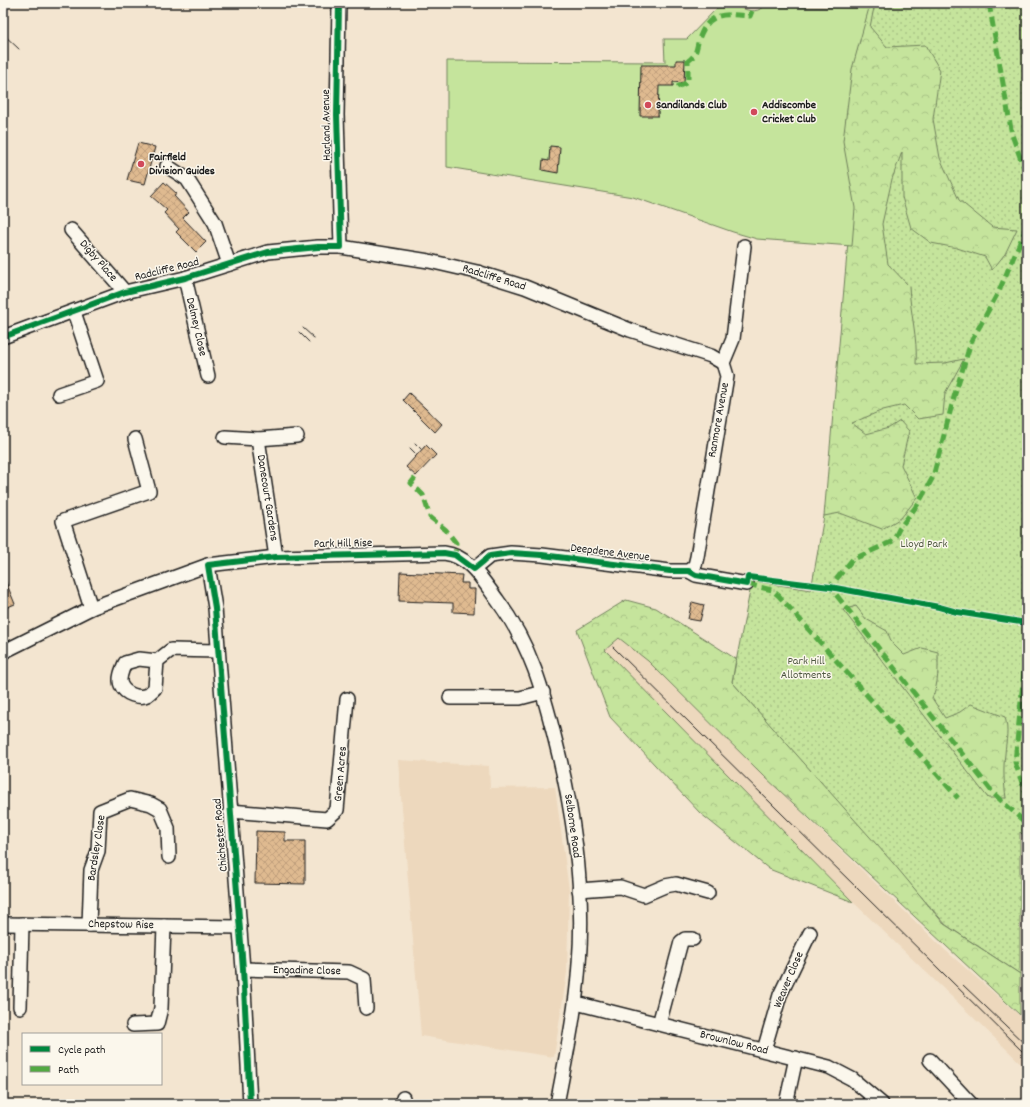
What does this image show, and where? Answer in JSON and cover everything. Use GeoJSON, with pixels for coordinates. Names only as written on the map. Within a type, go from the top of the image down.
{"type":"FeatureCollection","features":[{"type":"Feature","properties":{"kind":"street","name":"Harland Avenue"},"geometry":{"type":"LineString","coordinates":[[339,3],[337,115],[341,247]]}},
{"type":"Feature","properties":{"kind":"street"},"geometry":{"type":"LineString","coordinates":[[168,166],[187,179],[215,223],[229,264]]}},
{"type":"Feature","properties":{"kind":"street","name":"Digby Place"},"geometry":{"type":"LineString","coordinates":[[71,230],[125,292]]}},
{"type":"Feature","properties":{"kind":"street"},"geometry":{"type":"LineString","coordinates":[[723,364],[733,339],[744,246]]}},
{"type":"Feature","properties":{"kind":"street","name":"Radcliffe Road"},"geometry":{"type":"LineString","coordinates":[[3,337],[125,292],[185,278],[268,252],[318,247],[341,247],[429,261],[477,272],[525,287],[630,330],[711,356],[723,364]]}},
{"type":"Feature","properties":{"kind":"street","name":"Delmey Close"},"geometry":{"type":"LineString","coordinates":[[185,278],[208,376]]}},
{"type":"Feature","properties":{"kind":"street"},"geometry":{"type":"LineString","coordinates":[[59,394],[97,381],[74,312]]}},
{"type":"Feature","properties":{"kind":"street","name":"Ranmore Avenue"},"geometry":{"type":"LineString","coordinates":[[689,571],[695,565],[697,557],[727,376],[723,364]]}},
{"type":"Feature","properties":{"kind":"street","name":"Danecourt Gardens"},"geometry":{"type":"LineString","coordinates":[[225,437],[258,439],[297,436]]}},
{"type":"Feature","properties":{"kind":"street"},"geometry":{"type":"LineString","coordinates":[[91,608],[63,521],[149,491],[135,439]]}},
{"type":"Feature","properties":{"kind":"street","name":"Danecourt Gardens"},"geometry":{"type":"LineString","coordinates":[[258,439],[276,557]]}},
{"type":"Feature","properties":{"kind":"street","name":"Park Hill Rise"},"geometry":{"type":"LineString","coordinates":[[3,652],[91,608],[208,566],[276,557],[444,553],[455,555],[474,569]]}},
{"type":"Feature","properties":{"kind":"street","name":"Deepdene Avenue"},"geometry":{"type":"LineString","coordinates":[[474,569],[490,556],[511,553],[542,555],[670,571],[689,571],[696,575],[747,584]]}},
{"type":"Feature","properties":{"kind":"street","name":"Chichester Road"},"geometry":{"type":"LineString","coordinates":[[208,566],[215,608],[217,651],[240,927],[250,1104]]}},
{"type":"Feature","properties":{"kind":"street","name":"Selborne Road"},"geometry":{"type":"LineString","coordinates":[[474,569],[511,619],[535,668],[543,692],[568,793],[576,853],[580,927],[576,1003],[557,1104]]}},
{"type":"Feature","properties":{"kind":"street"},"geometry":{"type":"LineString","coordinates":[[157,661],[171,650],[217,651]]}},
{"type":"Feature","properties":{"kind":"street"},"geometry":{"type":"LineString","coordinates":[[450,698],[520,698],[543,692]]}},
{"type":"Feature","properties":{"kind":"street","name":"Green Acres"},"geometry":{"type":"LineString","coordinates":[[230,811],[327,819],[338,810],[347,699]]}},
{"type":"Feature","properties":{"kind":"street","name":"Bardsley Close"},"geometry":{"type":"LineString","coordinates":[[89,925],[92,870],[98,852],[100,811],[130,799],[151,804],[160,809],[168,828],[169,857]]}},
{"type":"Feature","properties":{"kind":"street"},"geometry":{"type":"LineString","coordinates":[[579,890],[620,887],[644,894],[665,886],[676,884],[708,893]]}},
{"type":"Feature","properties":{"kind":"street","name":"Chepstow Rise"},"geometry":{"type":"LineString","coordinates":[[3,924],[240,927]]}},
{"type":"Feature","properties":{"kind":"street"},"geometry":{"type":"LineString","coordinates":[[20,1007],[22,924]]}},
{"type":"Feature","properties":{"kind":"street"},"geometry":{"type":"LineString","coordinates":[[133,1025],[157,1024],[161,1008],[164,926]]}},
{"type":"Feature","properties":{"kind":"street","name":"Weaver Close"},"geometry":{"type":"LineString","coordinates":[[764,1050],[780,995],[810,933]]}},
{"type":"Feature","properties":{"kind":"street"},"geometry":{"type":"LineString","coordinates":[[659,1024],[681,942],[685,939],[693,939]]}},
{"type":"Feature","properties":{"kind":"street","name":"Engadine Close"},"geometry":{"type":"LineString","coordinates":[[243,969],[349,972],[364,979],[366,1008]]}},
{"type":"Feature","properties":{"kind":"street","name":"Brownlow Road"},"geometry":{"type":"LineString","coordinates":[[576,1003],[814,1062],[840,1072],[865,1088],[882,1104]]}},
{"type":"Feature","properties":{"kind":"street"},"geometry":{"type":"LineString","coordinates":[[786,1104],[796,1058]]}},
{"type":"Feature","properties":{"kind":"street"},"geometry":{"type":"LineString","coordinates":[[930,1060],[971,1104]]}},
{"type":"Feature","properties":{"kind":"shaded area"},"geometry":{"type":"Polygon","coordinates":[[[619,638],[648,661],[764,776],[945,950],[1027,1022],[1027,1069],[853,902],[604,650],[619,638]]]}},
{"type":"Feature","properties":{"kind":"shaded area"},"geometry":{"type":"Polygon","coordinates":[[[398,760],[489,766],[490,788],[555,787],[569,890],[567,972],[554,1057],[421,1036],[398,760]]]}},
{"type":"Feature","properties":{"kind":"green space"},"geometry":{"type":"Polygon","coordinates":[[[861,3],[875,3],[870,27],[887,47],[925,45],[940,70],[933,119],[940,158],[959,200],[992,227],[1017,229],[1005,254],[992,270],[985,257],[957,248],[931,243],[911,228],[902,197],[902,152],[892,179],[882,224],[888,264],[909,286],[916,344],[916,364],[945,363],[964,359],[945,393],[943,415],[918,419],[904,405],[883,410],[852,423],[866,434],[889,428],[900,421],[909,431],[901,465],[917,498],[901,518],[882,529],[840,513],[824,516],[851,208],[839,139],[849,67],[860,41],[861,3]]]}},
{"type":"Feature","properties":{"kind":"green space","name":"Lloyd Park"},"geometry":{"type":"Polygon","coordinates":[[[870,3],[1027,3],[1027,839],[1020,832],[1020,974],[946,925],[732,682],[752,581],[811,590],[824,516],[839,477],[870,3]]]}},
{"type":"Feature","properties":{"kind":"green space","name":"Sandilands Club"},"geometry":{"type":"Polygon","coordinates":[[[739,7],[752,11],[764,7],[869,8],[852,69],[843,141],[855,208],[852,246],[757,239],[633,197],[447,167],[447,61],[665,62],[664,39],[687,39],[717,8],[739,7]]]}},
{"type":"Feature","properties":{"kind":"green space"},"geometry":{"type":"Polygon","coordinates":[[[626,600],[656,608],[736,659],[732,682],[893,863],[944,924],[1020,974],[1020,1015],[764,776],[648,661],[619,638],[605,650],[853,902],[769,869],[700,813],[610,717],[577,630],[626,600]]]}},
{"type":"Feature","properties":{"kind":"green space"},"geometry":{"type":"Polygon","coordinates":[[[856,606],[866,619],[887,631],[892,643],[904,655],[922,648],[938,652],[937,682],[932,698],[945,718],[960,712],[971,704],[1005,717],[1007,731],[1004,760],[1006,798],[988,798],[843,610],[856,606]]]}},
{"type":"Feature","properties":{"kind":"building"},"geometry":{"type":"Polygon","coordinates":[[[676,60],[685,60],[684,83],[673,82],[673,86],[659,86],[658,116],[640,116],[641,65],[676,65],[676,60]]]}},
{"type":"Feature","properties":{"kind":"building","name":"Fairfield Division Guides"},"geometry":{"type":"Polygon","coordinates":[[[138,143],[155,147],[145,184],[127,180],[138,143]]]}},
{"type":"Feature","properties":{"kind":"building"},"geometry":{"type":"Polygon","coordinates":[[[550,146],[560,147],[558,173],[542,170],[543,160],[549,161],[550,146]]]}},
{"type":"Feature","properties":{"kind":"building"},"geometry":{"type":"Polygon","coordinates":[[[164,182],[177,194],[174,196],[189,212],[183,218],[206,242],[196,252],[176,232],[179,229],[164,213],[167,210],[151,196],[164,182]]]}},
{"type":"Feature","properties":{"kind":"building"},"geometry":{"type":"Polygon","coordinates":[[[409,393],[442,424],[435,432],[403,400],[409,393]]]}},
{"type":"Feature","properties":{"kind":"building"},"geometry":{"type":"Polygon","coordinates":[[[426,445],[436,455],[416,476],[406,467],[426,445]]]}},
{"type":"Feature","properties":{"kind":"building"},"geometry":{"type":"Polygon","coordinates":[[[400,572],[462,575],[461,583],[468,583],[468,589],[475,589],[474,613],[453,612],[453,603],[399,601],[400,572]]]}},
{"type":"Feature","properties":{"kind":"building"},"geometry":{"type":"Polygon","coordinates":[[[3,575],[15,604],[3,609],[3,575]]]}},
{"type":"Feature","properties":{"kind":"building"},"geometry":{"type":"Polygon","coordinates":[[[692,602],[704,605],[700,621],[688,619],[692,602]]]}},
{"type":"Feature","properties":{"kind":"building"},"geometry":{"type":"Polygon","coordinates":[[[256,831],[285,832],[285,841],[305,841],[305,884],[255,883],[256,831]]]}},
{"type":"Feature","properties":{"kind":"tram line"},"geometry":{"type":"LineString","coordinates":[[3,34],[19,49]]}},
{"type":"Feature","properties":{"kind":"tram line"},"geometry":{"type":"LineString","coordinates":[[303,328],[314,338]]}},
{"type":"Feature","properties":{"kind":"tram line"},"geometry":{"type":"LineString","coordinates":[[299,332],[309,342]]}},
{"type":"Feature","properties":{"kind":"tram line"},"geometry":{"type":"LineString","coordinates":[[415,443],[421,449]]}},
{"type":"Feature","properties":{"kind":"tram line"},"geometry":{"type":"LineString","coordinates":[[410,448],[416,454]]}},
{"type":"Feature","properties":{"kind":"tram line"},"geometry":{"type":"LineString","coordinates":[[613,647],[1027,1056]]}},
{"type":"Feature","properties":{"kind":"tram line"},"geometry":{"type":"LineString","coordinates":[[963,985],[1027,1046]]}},
{"type":"Feature","properties":{"kind":"marked path"},"geometry":{"type":"LineString","coordinates":[[989,3],[1012,135],[1027,176]]}},
{"type":"Feature","properties":{"kind":"marked path"},"geometry":{"type":"LineString","coordinates":[[1025,3],[1027,11]]}},
{"type":"Feature","properties":{"kind":"marked path"},"geometry":{"type":"LineString","coordinates":[[677,87],[688,82],[688,61],[695,54],[699,39],[708,23],[718,16],[750,16],[752,11]]}},
{"type":"Feature","properties":{"kind":"marked path"},"geometry":{"type":"LineString","coordinates":[[1027,226],[999,291],[971,342],[954,397],[933,477],[918,504],[899,529],[893,541],[852,560],[830,587],[994,794],[1027,824]]}},
{"type":"Feature","properties":{"kind":"marked path"},"geometry":{"type":"LineString","coordinates":[[415,478],[411,483],[423,495],[430,517],[446,530],[456,543],[455,555]]}},
{"type":"Feature","properties":{"kind":"marked path"},"geometry":{"type":"LineString","coordinates":[[747,584],[772,590],[779,596],[958,798]]}},
{"type":"Feature","properties":{"kind":"marked path"},"geometry":{"type":"LineString","coordinates":[[1027,642],[1015,762],[1027,797]]}},
{"type":"Feature","properties":{"kind":"cycle path"},"geometry":{"type":"LineString","coordinates":[[3,337],[125,292],[185,278],[268,252],[318,247],[341,247],[337,115],[339,3]]}},
{"type":"Feature","properties":{"kind":"cycle path"},"geometry":{"type":"LineString","coordinates":[[250,1104],[243,969],[215,608],[208,565],[276,557],[444,553],[455,555],[474,569],[490,556],[511,553],[542,555],[670,571],[689,571],[696,575],[747,584],[748,577],[830,587],[939,607],[957,612],[1027,623]]}},
{"type":"Feature","properties":{"kind":"place","name":"Sandilands Club"},"geometry":{"type":"Point","coordinates":[648,105]}},
{"type":"Feature","properties":{"kind":"place","name":"Addiscombe Cricket Club"},"geometry":{"type":"Point","coordinates":[754,112]}},
{"type":"Feature","properties":{"kind":"place","name":"Fairfield Division Guides"},"geometry":{"type":"Point","coordinates":[141,164]}},
{"type":"Feature","properties":{"kind":"park label","name":"Park Hill Allotments"},"geometry":{"type":"Point","coordinates":[806,668]}}]}
